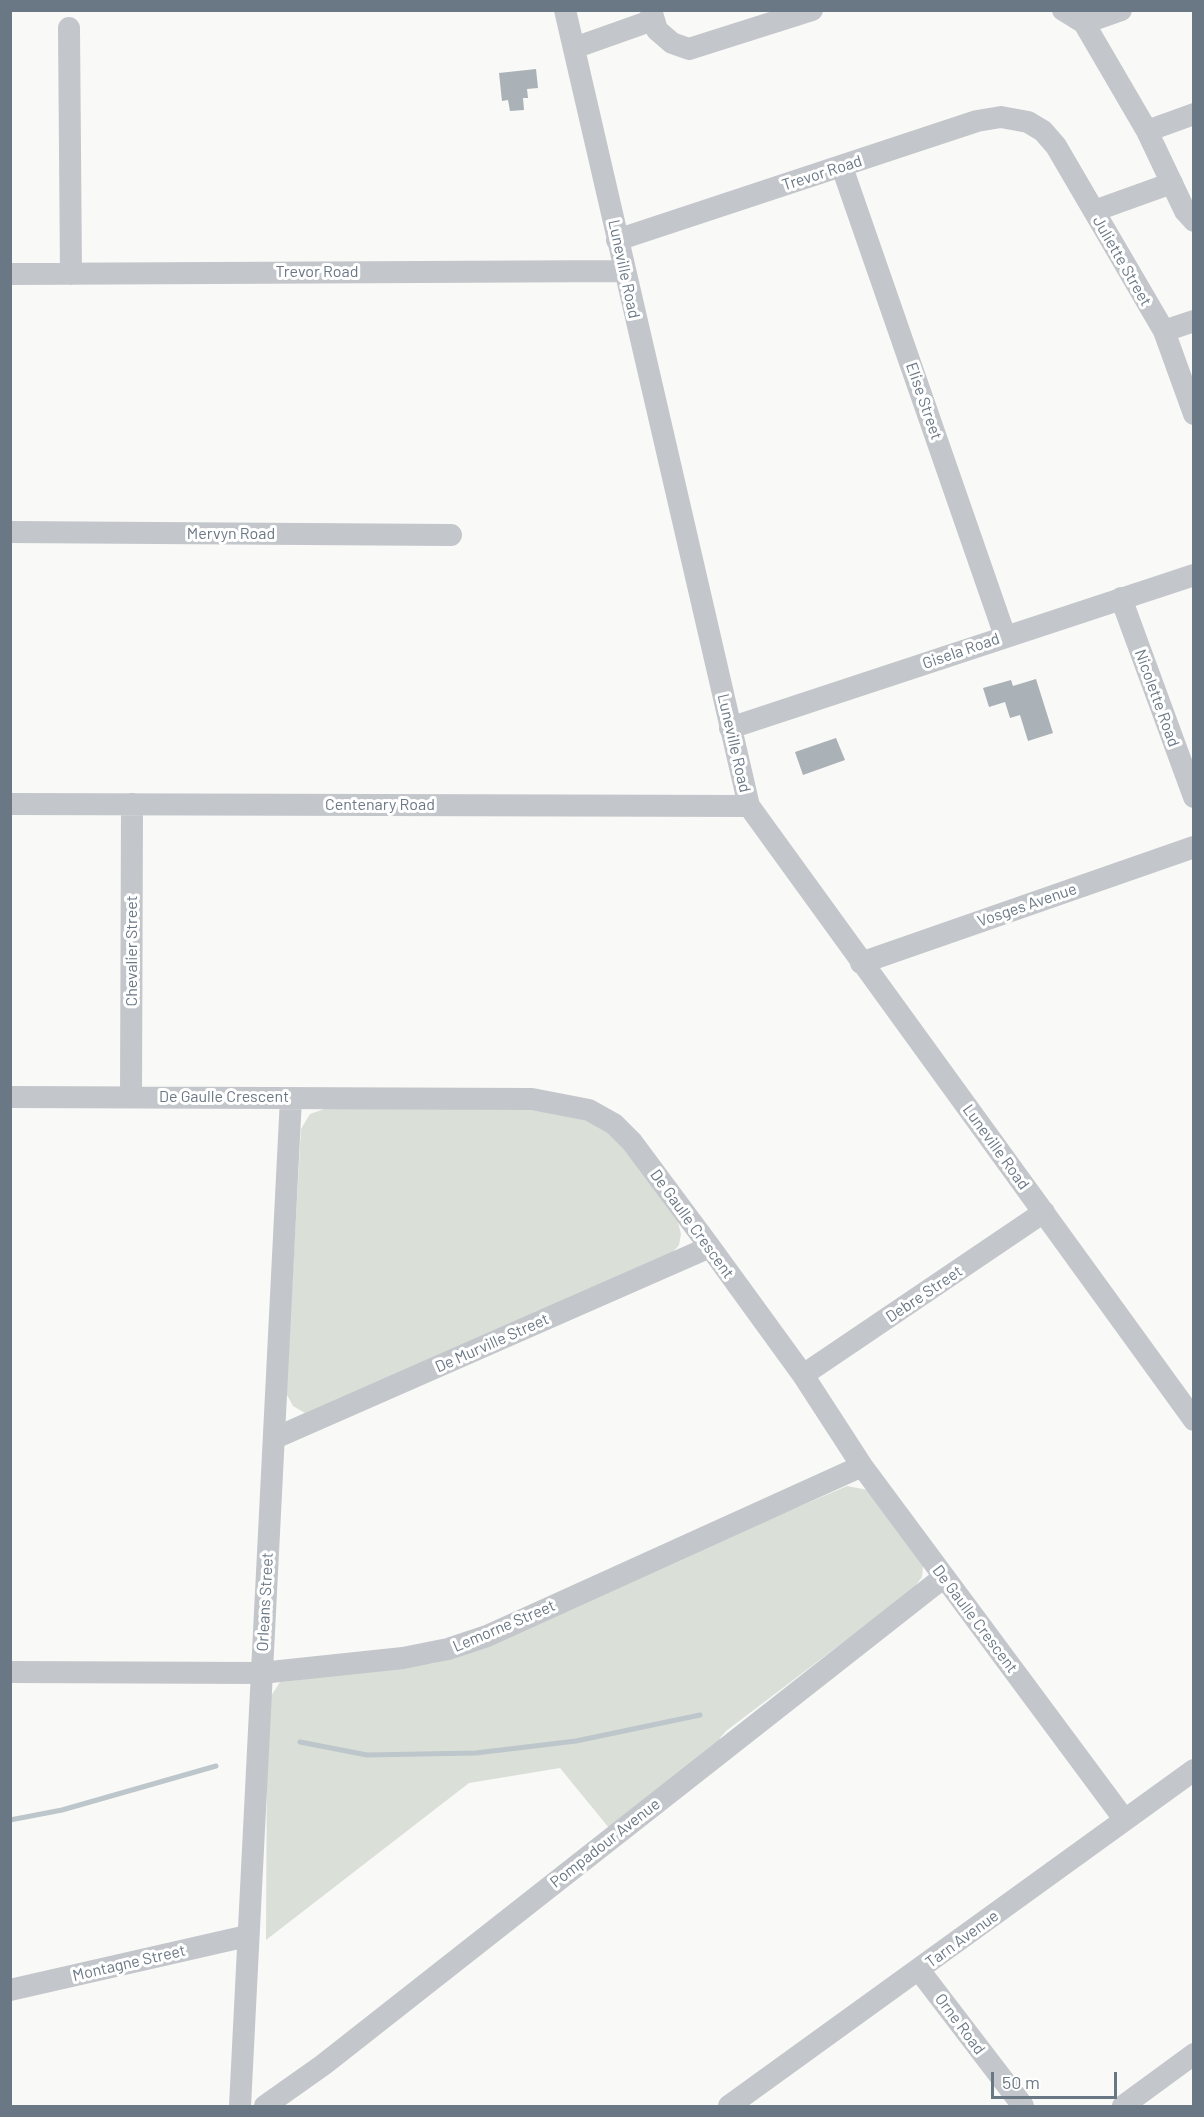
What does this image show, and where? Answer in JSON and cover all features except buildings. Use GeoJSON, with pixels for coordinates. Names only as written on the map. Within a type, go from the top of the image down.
{"type":"FeatureCollection","features":[{"type":"Feature","properties":{"kind":"street","name":"Luneville Road"},"geometry":{"type":"LineString","coordinates":[[565,10],[623,271],[748,806],[1194,1420]]}},
{"type":"Feature","properties":{"kind":"street"},"geometry":{"type":"LineString","coordinates":[[574,48],[652,15],[664,36],[689,49],[812,10]]}},
{"type":"Feature","properties":{"kind":"street"},"geometry":{"type":"LineString","coordinates":[[1063,10],[1084,23],[1147,131],[1185,211],[1194,221]]}},
{"type":"Feature","properties":{"kind":"street"},"geometry":{"type":"LineString","coordinates":[[1084,23],[1121,10]]}},
{"type":"Feature","properties":{"kind":"street"},"geometry":{"type":"LineString","coordinates":[[69,28],[71,274]]}},
{"type":"Feature","properties":{"kind":"street"},"geometry":{"type":"LineString","coordinates":[[1147,131],[1194,114]]}},
{"type":"Feature","properties":{"kind":"street","name":"Trevor Road"},"geometry":{"type":"LineString","coordinates":[[617,240],[977,121],[1001,117],[1028,122]]}},
{"type":"Feature","properties":{"kind":"street","name":"Juliette Street"},"geometry":{"type":"LineString","coordinates":[[1028,122],[1043,131],[1056,146],[1164,332],[1194,414]]}},
{"type":"Feature","properties":{"kind":"street","name":"Elise Street"},"geometry":{"type":"LineString","coordinates":[[842,167],[1005,636]]}},
{"type":"Feature","properties":{"kind":"street"},"geometry":{"type":"LineString","coordinates":[[1094,211],[1172,183]]}},
{"type":"Feature","properties":{"kind":"street","name":"Trevor Road"},"geometry":{"type":"LineString","coordinates":[[10,274],[623,271]]}},
{"type":"Feature","properties":{"kind":"street"},"geometry":{"type":"LineString","coordinates":[[1164,332],[1194,321]]}},
{"type":"Feature","properties":{"kind":"street","name":"Mervyn Road"},"geometry":{"type":"LineString","coordinates":[[10,532],[451,535]]}},
{"type":"Feature","properties":{"kind":"street","name":"Gisela Road"},"geometry":{"type":"LineString","coordinates":[[730,728],[1194,575]]}},
{"type":"Feature","properties":{"kind":"street","name":"Nicolette Road"},"geometry":{"type":"LineString","coordinates":[[1121,598],[1194,797]]}},
{"type":"Feature","properties":{"kind":"street","name":"Centenary Road"},"geometry":{"type":"LineString","coordinates":[[10,804],[748,806]]}},
{"type":"Feature","properties":{"kind":"street","name":"Chevalier Street"},"geometry":{"type":"LineString","coordinates":[[131,1097],[132,804]]}},
{"type":"Feature","properties":{"kind":"street","name":"Vosges Avenue"},"geometry":{"type":"LineString","coordinates":[[861,963],[1194,847]]}},
{"type":"Feature","properties":{"kind":"street","name":"De Gaulle Crescent"},"geometry":{"type":"LineString","coordinates":[[10,1097],[532,1100],[589,1110],[614,1124],[632,1142],[710,1247],[803,1375],[862,1466],[1124,1819]]}},
{"type":"Feature","properties":{"kind":"street","name":"Orleans Street"},"geometry":{"type":"LineString","coordinates":[[240,2106],[291,1098]]}},
{"type":"Feature","properties":{"kind":"street","name":"Debre Street"},"geometry":{"type":"LineString","coordinates":[[803,1375],[1044,1212]]}},
{"type":"Feature","properties":{"kind":"street","name":"De Murville Street"},"geometry":{"type":"LineString","coordinates":[[275,1438],[710,1247]]}},
{"type":"Feature","properties":{"kind":"street","name":"Lemorne Street"},"geometry":{"type":"LineString","coordinates":[[10,1672],[261,1673],[403,1658],[448,1650],[487,1636],[862,1466]]}},
{"type":"Feature","properties":{"kind":"street","name":"Pompadour Avenue"},"geometry":{"type":"LineString","coordinates":[[265,2106],[322,2065],[944,1577]]}},
{"type":"Feature","properties":{"kind":"street","name":"Tarn Avenue"},"geometry":{"type":"LineString","coordinates":[[729,2106],[1194,1770]]}},
{"type":"Feature","properties":{"kind":"street","name":"Montagne Street"},"geometry":{"type":"LineString","coordinates":[[10,1990],[247,1935]]}},
{"type":"Feature","properties":{"kind":"street","name":"Orne Road"},"geometry":{"type":"LineString","coordinates":[[919,1970],[1023,2106]]}},
{"type":"Feature","properties":{"kind":"street"},"geometry":{"type":"LineString","coordinates":[[1123,2106],[1194,2054]]}},
{"type":"Feature","properties":{"kind":"shaded area"},"geometry":{"type":"Polygon","coordinates":[[[327,1108],[565,1110],[613,1134],[678,1222],[681,1234],[679,1245],[672,1253],[305,1413],[293,1406],[286,1393],[301,1129],[310,1114],[327,1108]]]}},
{"type":"Feature","properties":{"kind":"shaded area"},"geometry":{"type":"Polygon","coordinates":[[[847,1486],[868,1490],[923,1566],[922,1577],[912,1590],[726,1731],[720,1738],[721,1741],[609,1828],[560,1768],[469,1783],[266,1940],[267,1743],[271,1696],[280,1682],[435,1663],[847,1486]]]}},
{"type":"Feature","properties":{"kind":"waterway"},"geometry":{"type":"LineString","coordinates":[[300,1742],[367,1755],[476,1753],[576,1741],[700,1715]]}},
{"type":"Feature","properties":{"kind":"waterway"},"geometry":{"type":"LineString","coordinates":[[10,1820],[62,1810],[216,1766]]}}]}
